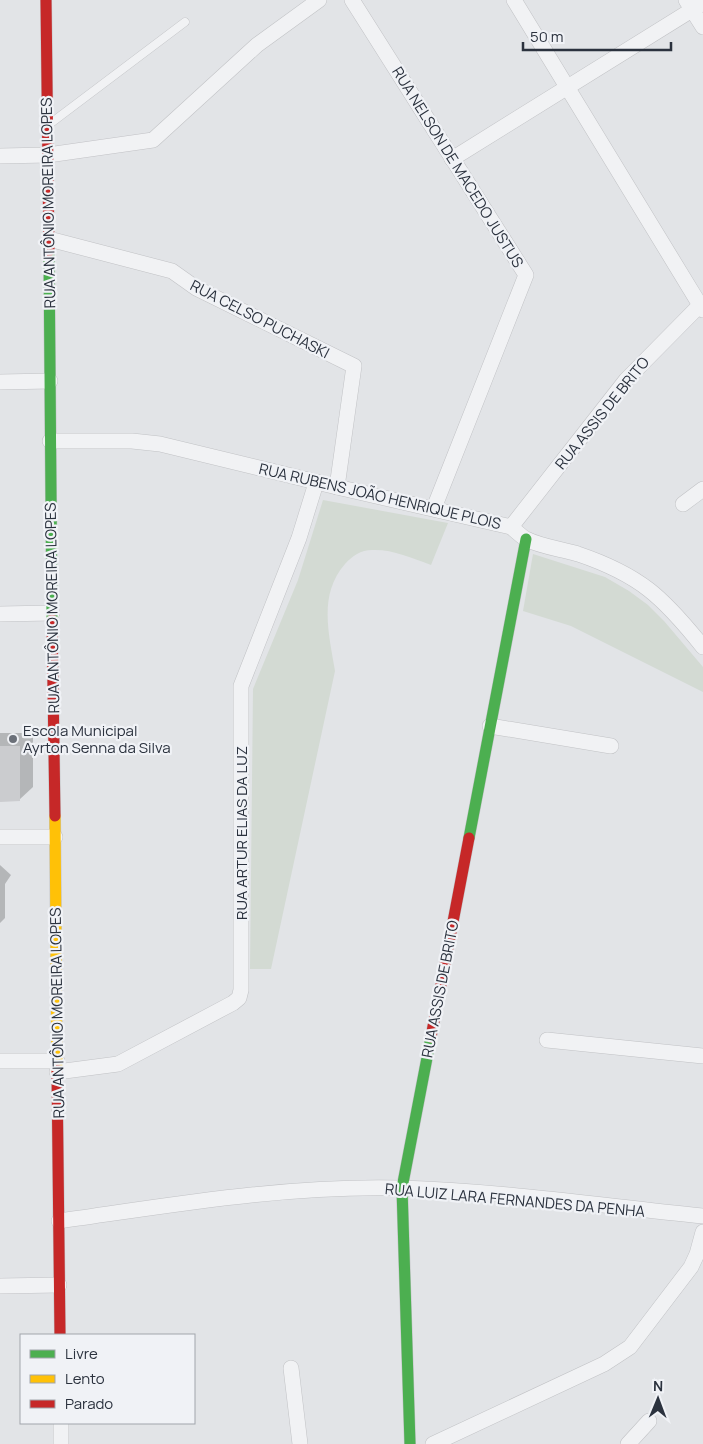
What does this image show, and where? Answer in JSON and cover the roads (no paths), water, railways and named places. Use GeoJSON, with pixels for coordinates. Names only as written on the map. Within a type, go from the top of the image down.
{"type":"FeatureCollection","features":[{"type":"Feature","properties":{"kind":"street","name":"RUA ANTÔNIO MOREIRA LOPES"},"geometry":{"type":"LineString","coordinates":[[46,0],[60,1334]]}},
{"type":"Feature","properties":{"kind":"street"},"geometry":{"type":"LineString","coordinates":[[0,156],[48,155],[153,140],[251,50],[319,0]]}},
{"type":"Feature","properties":{"kind":"street","name":"RUA NELSON DE MACEDO JUSTUS"},"geometry":{"type":"LineString","coordinates":[[352,0],[526,275],[434,508]]}},
{"type":"Feature","properties":{"kind":"street"},"geometry":{"type":"LineString","coordinates":[[514,0],[702,308]]}},
{"type":"Feature","properties":{"kind":"street"},"geometry":{"type":"LineString","coordinates":[[452,159],[567,87],[693,4],[703,27]]}},
{"type":"Feature","properties":{"kind":"street","name":"RUA CELSO PUCHASKI"},"geometry":{"type":"LineString","coordinates":[[48,239],[172,271],[196,288],[354,366],[337,488]]}},
{"type":"Feature","properties":{"kind":"street","name":"RUA ASSIS DE BRITO"},"geometry":{"type":"LineString","coordinates":[[511,527],[626,380],[702,308]]}},
{"type":"Feature","properties":{"kind":"street"},"geometry":{"type":"LineString","coordinates":[[0,382],[50,381]]}},
{"type":"Feature","properties":{"kind":"street","name":"RUA RUBENS JOÃO HENRIQUE PLOIS"},"geometry":{"type":"LineString","coordinates":[[50,441],[146,442],[511,527],[526,539],[578,554],[636,580],[667,603],[703,647]]}},
{"type":"Feature","properties":{"kind":"street","name":"RUA ARTUR ELIAS DA LUZ"},"geometry":{"type":"LineString","coordinates":[[57,1066],[118,1064],[234,1003],[239,998],[241,990],[241,686],[299,538],[316,482]]}},
{"type":"Feature","properties":{"kind":"street"},"geometry":{"type":"LineString","coordinates":[[683,504],[703,489]]}},
{"type":"Feature","properties":{"kind":"street","name":"RUA ASSIS DE BRITO"},"geometry":{"type":"LineString","coordinates":[[410,1444],[402,1188],[526,539]]}},
{"type":"Feature","properties":{"kind":"street"},"geometry":{"type":"LineString","coordinates":[[0,614],[52,613]]}},
{"type":"Feature","properties":{"kind":"street"},"geometry":{"type":"LineString","coordinates":[[490,726],[611,746]]}},
{"type":"Feature","properties":{"kind":"street"},"geometry":{"type":"LineString","coordinates":[[0,837],[55,837]]}},
{"type":"Feature","properties":{"kind":"street"},"geometry":{"type":"LineString","coordinates":[[547,1040],[703,1056]]}},
{"type":"Feature","properties":{"kind":"street"},"geometry":{"type":"LineString","coordinates":[[0,1061],[57,1066]]}},
{"type":"Feature","properties":{"kind":"street","name":"RUA LUIZ LARA FERNANDES DA PENHA"},"geometry":{"type":"LineString","coordinates":[[59,1221],[262,1194],[326,1189],[402,1188],[703,1216]]}},
{"type":"Feature","properties":{"kind":"street"},"geometry":{"type":"LineString","coordinates":[[433,1444],[604,1364],[630,1347],[691,1267],[703,1232]]}},
{"type":"Feature","properties":{"kind":"street"},"geometry":{"type":"LineString","coordinates":[[0,1286],[59,1285]]}},
{"type":"Feature","properties":{"kind":"street"},"geometry":{"type":"LineString","coordinates":[[291,1368],[300,1444]]}},
{"type":"Feature","properties":{"kind":"street"},"geometry":{"type":"LineString","coordinates":[[628,1444],[649,1421]]}},
{"type":"Feature","properties":{"kind":"street"},"geometry":{"type":"LineString","coordinates":[[61,1424],[61,1444]]}},
{"type":"Feature","properties":{"kind":"lane"},"geometry":{"type":"LineString","coordinates":[[47,126],[185,22]]}},
{"type":"Feature","properties":{"kind":"place","name":"Escola Municipal Ayrton Senna da Silva"},"geometry":{"type":"Point","coordinates":[13,739]}}]}
